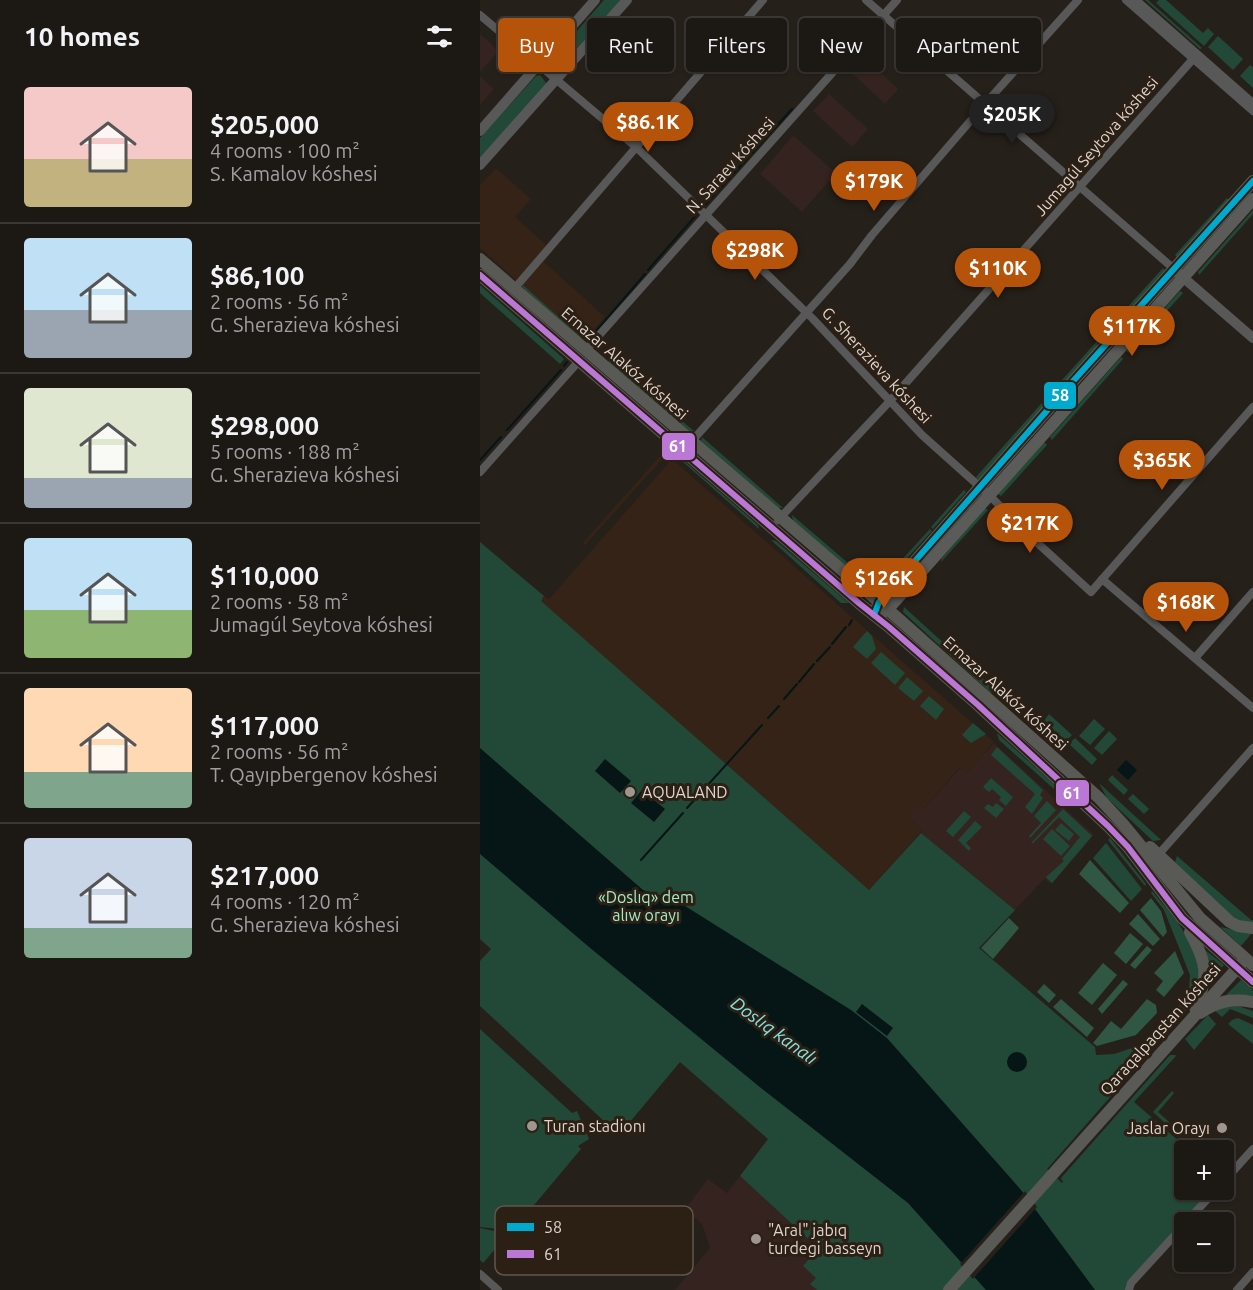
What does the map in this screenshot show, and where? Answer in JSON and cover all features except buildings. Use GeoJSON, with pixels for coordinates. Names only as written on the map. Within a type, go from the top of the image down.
{"type":"FeatureCollection","features":[{"type":"Feature","properties":{"kind":"main road"},"geometry":{"type":"LineString","coordinates":[[874,615],[1179,273],[1253,181]]}},
{"type":"Feature","properties":{"kind":"main road"},"geometry":{"type":"LineString","coordinates":[[1179,273],[1253,199]]}},
{"type":"Feature","properties":{"kind":"main road","name":"Ernazar Alakóz kóshesi"},"geometry":{"type":"LineString","coordinates":[[480,259],[582,356],[776,523],[884,606],[1033,747],[1128,848],[1182,918],[1253,982]]}},
{"type":"Feature","properties":{"kind":"main road","name":"Ernazar Alakóz kóshesi"},"geometry":{"type":"LineString","coordinates":[[480,275],[691,442],[874,615],[1033,747],[1099,798],[1124,824],[1200,918],[1250,958]]}},
{"type":"Feature","properties":{"kind":"main road"},"geometry":{"type":"LineString","coordinates":[[1124,824],[1230,922],[1238,926],[1253,928]]}},
{"type":"Feature","properties":{"kind":"main road"},"geometry":{"type":"LineString","coordinates":[[1182,918],[1203,957],[1206,970],[1202,994],[1189,1020]]}},
{"type":"Feature","properties":{"kind":"main road","name":"Qaraqalpaqstan kóshesi"},"geometry":{"type":"LineString","coordinates":[[950,1288],[1189,1020],[1237,968],[1250,958]]}},
{"type":"Feature","properties":{"kind":"main road"},"geometry":{"type":"LineString","coordinates":[[1189,1020],[1218,1003],[1233,999],[1253,1002]]}},
{"type":"Feature","properties":{"kind":"street"},"geometry":{"type":"LineString","coordinates":[[575,22],[595,0]]}},
{"type":"Feature","properties":{"kind":"street"},"geometry":{"type":"LineString","coordinates":[[480,165],[627,0]]}},
{"type":"Feature","properties":{"kind":"street"},"geometry":{"type":"LineString","coordinates":[[514,289],[763,0]]}},
{"type":"Feature","properties":{"kind":"street"},"geometry":{"type":"LineString","coordinates":[[866,0],[1253,338]]}},
{"type":"Feature","properties":{"kind":"street","name":"N. Saraev kóshesi"},"geometry":{"type":"LineString","coordinates":[[480,472],[897,0]]}},
{"type":"Feature","properties":{"kind":"street"},"geometry":{"type":"LineString","coordinates":[[691,442],[850,264],[872,235],[985,104],[1078,0]]}},
{"type":"Feature","properties":{"kind":"street"},"geometry":{"type":"LineString","coordinates":[[1126,0],[1253,111]]}},
{"type":"Feature","properties":{"kind":"street"},"geometry":{"type":"LineString","coordinates":[[1136,0],[1253,103]]}},
{"type":"Feature","properties":{"kind":"street","name":"G. Sherazieva kóshesi"},"geometry":{"type":"LineString","coordinates":[[480,15],[498,31]]}},
{"type":"Feature","properties":{"kind":"street","name":"Jumagúl Seytova kóshesi"},"geometry":{"type":"LineString","coordinates":[[776,523],[889,402],[1192,59]]}},
{"type":"Feature","properties":{"kind":"street"},"geometry":{"type":"LineString","coordinates":[[480,131],[531,72]]}},
{"type":"Feature","properties":{"kind":"street","name":"G. Sherazieva kóshesi"},"geometry":{"type":"LineString","coordinates":[[545,72],[636,147],[806,312],[889,402],[1090,592],[1102,579]]}},
{"type":"Feature","properties":{"kind":"street"},"geometry":{"type":"LineString","coordinates":[[1253,407],[1102,579],[1253,708]]}},
{"type":"Feature","properties":{"kind":"street"},"geometry":{"type":"LineString","coordinates":[[1196,658],[1253,592]]}},
{"type":"Feature","properties":{"kind":"street"},"geometry":{"type":"LineString","coordinates":[[1161,870],[1157,860],[1158,855],[1253,748]]}},
{"type":"Feature","properties":{"kind":"street"},"geometry":{"type":"LineString","coordinates":[[1234,1170],[1253,1149]]}},
{"type":"Feature","properties":{"kind":"street"},"geometry":{"type":"LineString","coordinates":[[1196,1212],[1207,1200]]}},
{"type":"Feature","properties":{"kind":"street"},"geometry":{"type":"LineString","coordinates":[[1129,1289],[1131,1283],[1174,1236]]}},
{"type":"Feature","properties":{"kind":"street"},"geometry":{"type":"LineString","coordinates":[[1237,1290],[1253,1272]]}},
{"type":"Feature","properties":{"kind":"street"},"geometry":{"type":"LineString","coordinates":[[480,1274],[498,1290]]}},
{"type":"Feature","properties":{"kind":"shaded area"},"geometry":{"type":"Polygon","coordinates":[[[480,34],[498,52],[480,72],[480,34]]]}},
{"type":"Feature","properties":{"kind":"shaded area"},"geometry":{"type":"Polygon","coordinates":[[[851,72],[880,72],[898,89],[885,104],[851,72]]]}},
{"type":"Feature","properties":{"kind":"shaded area"},"geometry":{"type":"Polygon","coordinates":[[[480,76],[494,89],[480,105],[480,76]]]}},
{"type":"Feature","properties":{"kind":"shaded area"},"geometry":{"type":"Polygon","coordinates":[[[829,94],[868,129],[852,147],[813,111],[829,94]]]}},
{"type":"Feature","properties":{"kind":"shaded area"},"geometry":{"type":"Polygon","coordinates":[[[793,135],[836,173],[802,212],[760,174],[793,135]]]}},
{"type":"Feature","properties":{"kind":"shaded area"},"geometry":{"type":"Polygon","coordinates":[[[496,168],[531,199],[515,217],[553,251],[544,262],[605,317],[584,341],[480,248],[480,185],[496,168]]]}},
{"type":"Feature","properties":{"kind":"shaded area"},"geometry":{"type":"Polygon","coordinates":[[[661,455],[663,458],[585,545],[583,543],[661,455]]]}},
{"type":"Feature","properties":{"kind":"shaded area"},"geometry":{"type":"Polygon","coordinates":[[[672,459],[994,742],[966,774],[959,768],[924,808],[908,816],[923,830],[869,890],[540,601],[545,596],[549,599],[672,459]]]}},
{"type":"Feature","properties":{"kind":"shaded area"},"geometry":{"type":"Polygon","coordinates":[[[994,743],[1094,835],[1052,884],[1044,879],[1015,910],[921,833],[923,830],[907,816],[918,804],[924,808],[960,768],[966,773],[994,743]]]}},
{"type":"Feature","properties":{"kind":"shaded area"},"geometry":{"type":"Polygon","coordinates":[[[740,1176],[865,1290],[675,1290],[688,1275],[693,1275],[693,1268],[710,1248],[702,1224],[693,1216],[693,1206],[687,1206],[708,1179],[727,1193],[740,1176]]]}},
{"type":"Feature","properties":{"kind":"green space"},"geometry":{"type":"Polygon","coordinates":[[[604,0],[622,0],[606,18],[588,18],[604,0]]]}},
{"type":"Feature","properties":{"kind":"green space"},"geometry":{"type":"Polygon","coordinates":[[[1145,0],[1148,0],[1202,48],[1200,49],[1145,0]]]}},
{"type":"Feature","properties":{"kind":"green space"},"geometry":{"type":"Polygon","coordinates":[[[1159,0],[1166,0],[1203,33],[1208,28],[1214,34],[1204,46],[1156,3],[1159,0]]]}},
{"type":"Feature","properties":{"kind":"green space"},"geometry":{"type":"Polygon","coordinates":[[[587,19],[587,39],[575,53],[575,33],[587,19]]]}},
{"type":"Feature","properties":{"kind":"green space"},"geometry":{"type":"Polygon","coordinates":[[[1218,36],[1243,59],[1233,70],[1208,47],[1218,36]]]}},
{"type":"Feature","properties":{"kind":"green space"},"geometry":{"type":"Polygon","coordinates":[[[1250,65],[1253,67],[1253,88],[1240,76],[1250,65]]]}},
{"type":"Feature","properties":{"kind":"green space"},"geometry":{"type":"Polygon","coordinates":[[[540,75],[547,84],[480,160],[480,138],[536,76],[540,75]]]}},
{"type":"Feature","properties":{"kind":"green space"},"geometry":{"type":"Polygon","coordinates":[[[1227,198],[1229,200],[1177,257],[1175,255],[1227,198]]]}},
{"type":"Feature","properties":{"kind":"green space"},"geometry":{"type":"Polygon","coordinates":[[[1253,210],[1253,214],[1199,275],[1198,272],[1253,210]]]}},
{"type":"Feature","properties":{"kind":"green space"},"geometry":{"type":"Polygon","coordinates":[[[1163,268],[1165,270],[1111,331],[1104,333],[1163,268]]]}},
{"type":"Feature","properties":{"kind":"green space"},"geometry":{"type":"Polygon","coordinates":[[[480,285],[564,359],[560,364],[480,293],[480,285]]]}},
{"type":"Feature","properties":{"kind":"green space"},"geometry":{"type":"Polygon","coordinates":[[[523,285],[581,337],[579,339],[522,287],[523,285]]]}},
{"type":"Feature","properties":{"kind":"green space"},"geometry":{"type":"Polygon","coordinates":[[[1180,291],[1183,293],[1129,353],[1126,351],[1180,291]]]}},
{"type":"Feature","properties":{"kind":"green space"},"geometry":{"type":"Polygon","coordinates":[[[1098,340],[1097,346],[1065,382],[1062,380],[1098,340]]]}},
{"type":"Feature","properties":{"kind":"green space"},"geometry":{"type":"Polygon","coordinates":[[[1121,357],[1123,359],[1052,440],[1050,437],[1121,357]]]}},
{"type":"Feature","properties":{"kind":"green space"},"geometry":{"type":"Polygon","coordinates":[[[609,360],[694,431],[689,432],[608,362],[609,360]]]}},
{"type":"Feature","properties":{"kind":"green space"},"geometry":{"type":"Polygon","coordinates":[[[1057,386],[1060,388],[978,480],[976,477],[1057,386]]]}},
{"type":"Feature","properties":{"kind":"green space"},"geometry":{"type":"Polygon","coordinates":[[[702,437],[783,508],[778,508],[701,441],[702,437]]]}},
{"type":"Feature","properties":{"kind":"green space"},"geometry":{"type":"Polygon","coordinates":[[[1044,442],[1047,445],[1001,496],[998,494],[1044,442]]]}},
{"type":"Feature","properties":{"kind":"green space"},"geometry":{"type":"Polygon","coordinates":[[[682,461],[758,525],[759,529],[682,461]]]}},
{"type":"Feature","properties":{"kind":"green space"},"geometry":{"type":"Polygon","coordinates":[[[964,490],[966,492],[933,529],[931,527],[964,490]]]}},
{"type":"Feature","properties":{"kind":"green space"},"geometry":{"type":"Polygon","coordinates":[[[985,508],[988,510],[941,562],[942,558],[985,508]]]}},
{"type":"Feature","properties":{"kind":"green space"},"geometry":{"type":"Polygon","coordinates":[[[792,515],[862,575],[860,578],[793,521],[792,515]]]}},
{"type":"Feature","properties":{"kind":"green space"},"geometry":{"type":"Polygon","coordinates":[[[930,529],[932,531],[899,567],[897,565],[930,529]]]}},
{"type":"Feature","properties":{"kind":"green space"},"geometry":{"type":"Polygon","coordinates":[[[771,540],[776,541],[849,603],[841,603],[771,540]]]}},
{"type":"Feature","properties":{"kind":"green space","name":"«Doslıq» dem alıw orayı"},"geometry":{"type":"Polygon","coordinates":[[[480,542],[544,596],[541,601],[869,890],[921,833],[1015,910],[979,948],[1095,1047],[1096,1055],[1114,1054],[1132,1048],[1136,1051],[1139,1048],[1146,1052],[1147,1055],[1047,1169],[1062,1183],[1061,1178],[1170,1055],[1175,1055],[1134,1102],[1178,1140],[1174,1140],[1174,1200],[1203,1200],[1193,1212],[1174,1212],[1174,1234],[1125,1290],[817,1290],[810,1284],[816,1278],[803,1266],[818,1248],[740,1176],[768,1139],[680,1062],[619,1135],[480,1006],[480,961],[491,949],[480,939],[480,542]]]}},
{"type":"Feature","properties":{"kind":"green space"},"geometry":{"type":"Polygon","coordinates":[[[904,607],[994,689],[991,693],[903,612],[904,607]]]}},
{"type":"Feature","properties":{"kind":"green space"},"geometry":{"type":"Polygon","coordinates":[[[867,631],[872,636],[876,649],[867,659],[853,647],[867,631]]]}},
{"type":"Feature","properties":{"kind":"green space"},"geometry":{"type":"Polygon","coordinates":[[[881,652],[905,673],[895,685],[871,663],[881,652]]]}},
{"type":"Feature","properties":{"kind":"green space"},"geometry":{"type":"Polygon","coordinates":[[[907,677],[923,691],[914,701],[898,688],[907,677]]]}},
{"type":"Feature","properties":{"kind":"green space"},"geometry":{"type":"Polygon","coordinates":[[[929,696],[944,709],[936,720],[920,706],[929,696]]]}},
{"type":"Feature","properties":{"kind":"green space"},"geometry":{"type":"Polygon","coordinates":[[[1049,714],[1072,735],[1066,741],[1044,721],[1049,714]]]}},
{"type":"Feature","properties":{"kind":"green space"},"geometry":{"type":"Polygon","coordinates":[[[1094,719],[1105,729],[1090,745],[1079,736],[1094,719]]]}},
{"type":"Feature","properties":{"kind":"green space"},"geometry":{"type":"Polygon","coordinates":[[[973,723],[986,734],[971,743],[962,735],[973,723]]]}},
{"type":"Feature","properties":{"kind":"green space"},"geometry":{"type":"Polygon","coordinates":[[[1109,731],[1117,739],[1102,755],[1094,748],[1109,731]]]}},
{"type":"Feature","properties":{"kind":"green space"},"geometry":{"type":"Polygon","coordinates":[[[997,733],[1064,793],[1065,797],[999,740],[997,733]]]}},
{"type":"Feature","properties":{"kind":"green space"},"geometry":{"type":"Polygon","coordinates":[[[1075,738],[1097,759],[1092,765],[1069,744],[1075,738]]]}},
{"type":"Feature","properties":{"kind":"green space"},"geometry":{"type":"Polygon","coordinates":[[[997,747],[1043,790],[1040,795],[1043,798],[1032,814],[1025,807],[1035,794],[991,755],[997,747]]]}},
{"type":"Feature","properties":{"kind":"green space"},"geometry":{"type":"Polygon","coordinates":[[[1112,775],[1128,790],[1124,795],[1108,780],[1112,775]]]}},
{"type":"Feature","properties":{"kind":"green space"},"geometry":{"type":"Polygon","coordinates":[[[991,778],[1013,797],[1006,806],[999,800],[1001,797],[992,789],[989,792],[983,787],[991,778]]]}},
{"type":"Feature","properties":{"kind":"green space"},"geometry":{"type":"Polygon","coordinates":[[[1099,783],[1161,840],[1153,841],[1107,798],[1099,783]]]}},
{"type":"Feature","properties":{"kind":"green space"},"geometry":{"type":"Polygon","coordinates":[[[1133,794],[1149,809],[1144,814],[1128,799],[1133,794]]]}},
{"type":"Feature","properties":{"kind":"green space"},"geometry":{"type":"Polygon","coordinates":[[[1047,801],[1056,810],[1030,838],[1029,836],[1041,823],[1034,816],[1047,801]]]}},
{"type":"Feature","properties":{"kind":"green space"},"geometry":{"type":"Polygon","coordinates":[[[996,803],[1004,809],[996,818],[984,808],[988,804],[993,807],[996,803]]]}},
{"type":"Feature","properties":{"kind":"green space"},"geometry":{"type":"Polygon","coordinates":[[[1063,809],[1092,836],[1052,883],[1046,877],[1064,861],[1062,859],[1080,837],[1059,817],[1031,843],[1063,809]]]}},
{"type":"Feature","properties":{"kind":"green space"},"geometry":{"type":"Polygon","coordinates":[[[964,811],[971,817],[953,837],[946,831],[964,811]]]}},
{"type":"Feature","properties":{"kind":"green space"},"geometry":{"type":"Polygon","coordinates":[[[975,821],[982,827],[966,843],[971,848],[969,851],[958,840],[975,821]]]}},
{"type":"Feature","properties":{"kind":"green space"},"geometry":{"type":"Polygon","coordinates":[[[1061,823],[1074,834],[1069,841],[1055,830],[1061,823]]]}},
{"type":"Feature","properties":{"kind":"green space"},"geometry":{"type":"Polygon","coordinates":[[[1052,829],[1070,846],[1061,856],[1043,839],[1052,829]]]}},
{"type":"Feature","properties":{"kind":"green space"},"geometry":{"type":"Polygon","coordinates":[[[1110,838],[1146,884],[1145,886],[1108,840],[1110,838]]]}},
{"type":"Feature","properties":{"kind":"green space"},"geometry":{"type":"Polygon","coordinates":[[[1106,843],[1142,889],[1131,901],[1093,858],[1106,843]]]}},
{"type":"Feature","properties":{"kind":"green space"},"geometry":{"type":"Polygon","coordinates":[[[1177,856],[1253,920],[1253,924],[1233,919],[1175,862],[1177,856]]]}},
{"type":"Feature","properties":{"kind":"green space"},"geometry":{"type":"Polygon","coordinates":[[[1090,860],[1129,903],[1120,913],[1079,874],[1090,860]]]}},
{"type":"Feature","properties":{"kind":"green space"},"geometry":{"type":"Polygon","coordinates":[[[1152,891],[1182,929],[1196,957],[1199,972],[1197,987],[1191,1003],[1173,1025],[1168,1018],[1187,996],[1190,975],[1164,910],[1151,893],[1152,891]]]}},
{"type":"Feature","properties":{"kind":"green space"},"geometry":{"type":"Polygon","coordinates":[[[1151,898],[1161,911],[1167,932],[1163,937],[1140,910],[1151,898]]]}},
{"type":"Feature","properties":{"kind":"green space"},"geometry":{"type":"Polygon","coordinates":[[[1138,914],[1160,939],[1153,946],[1129,924],[1138,914]]]}},
{"type":"Feature","properties":{"kind":"green space"},"geometry":{"type":"Polygon","coordinates":[[[1009,918],[1019,928],[993,959],[981,948],[1009,918]]]}},
{"type":"Feature","properties":{"kind":"green space"},"geometry":{"type":"Polygon","coordinates":[[[1220,927],[1252,933],[1241,946],[1220,927]]]}},
{"type":"Feature","properties":{"kind":"green space"},"geometry":{"type":"Polygon","coordinates":[[[1130,933],[1143,944],[1126,964],[1114,953],[1130,933]]]}},
{"type":"Feature","properties":{"kind":"green space"},"geometry":{"type":"Polygon","coordinates":[[[1147,946],[1152,950],[1135,969],[1130,965],[1147,946]]]}},
{"type":"Feature","properties":{"kind":"green space"},"geometry":{"type":"Polygon","coordinates":[[[1204,949],[1224,965],[1208,984],[1209,961],[1204,949]]]}},
{"type":"Feature","properties":{"kind":"green space"},"geometry":{"type":"Polygon","coordinates":[[[1175,951],[1184,973],[1164,997],[1156,990],[1163,981],[1154,973],[1175,951]]]}},
{"type":"Feature","properties":{"kind":"green space"},"geometry":{"type":"Polygon","coordinates":[[[1103,963],[1117,975],[1092,1005],[1078,993],[1103,963]]]}},
{"type":"Feature","properties":{"kind":"green space"},"geometry":{"type":"Polygon","coordinates":[[[1123,980],[1128,984],[1102,1014],[1098,1009],[1123,980]]]}},
{"type":"Feature","properties":{"kind":"green space"},"geometry":{"type":"Polygon","coordinates":[[[1241,980],[1253,990],[1253,996],[1234,994],[1223,998],[1241,980]]]}},
{"type":"Feature","properties":{"kind":"green space"},"geometry":{"type":"Polygon","coordinates":[[[1044,984],[1056,995],[1049,1003],[1037,992],[1044,984]]]}},
{"type":"Feature","properties":{"kind":"green space"},"geometry":{"type":"Polygon","coordinates":[[[1061,999],[1094,1028],[1087,1037],[1053,1007],[1061,999]]]}},
{"type":"Feature","properties":{"kind":"green space"},"geometry":{"type":"Polygon","coordinates":[[[1147,999],[1156,1005],[1157,1013],[1136,1035],[1097,1046],[1093,1043],[1111,1021],[1121,1029],[1147,999]]]}},
{"type":"Feature","properties":{"kind":"green space"},"geometry":{"type":"Polygon","coordinates":[[[1235,1005],[1253,1011],[1253,1018],[1230,1009],[1222,1017],[1214,1010],[1235,1005]]]}},
{"type":"Feature","properties":{"kind":"green space"},"geometry":{"type":"Polygon","coordinates":[[[1208,1015],[1216,1024],[1194,1050],[1185,1039],[1208,1015]]]}},
{"type":"Feature","properties":{"kind":"green space"},"geometry":{"type":"Polygon","coordinates":[[[1238,1018],[1253,1025],[1253,1044],[1228,1024],[1238,1018]]]}},
{"type":"Feature","properties":{"kind":"green space"},"geometry":{"type":"Polygon","coordinates":[[[1164,1022],[1168,1030],[1155,1045],[1145,1043],[1164,1022]]]}},
{"type":"Feature","properties":{"kind":"green space","name":"Turan stadionı"},"geometry":{"type":"Polygon","coordinates":[[[480,1029],[572,1113],[577,1111],[589,1139],[578,1146],[581,1149],[533,1206],[495,1206],[495,1229],[480,1227],[480,1029]]]}},
{"type":"Feature","properties":{"kind":"green space"},"geometry":{"type":"Polygon","coordinates":[[[1172,1091],[1174,1093],[1158,1112],[1180,1132],[1178,1135],[1153,1112],[1172,1091]]]}},
{"type":"Feature","properties":{"kind":"green space"},"geometry":{"type":"Polygon","coordinates":[[[480,1228],[495,1231],[495,1249],[483,1263],[480,1260],[480,1228]]]}},
{"type":"Feature","properties":{"kind":"water","name":"Doslıq kanalı"},"geometry":{"type":"Polygon","coordinates":[[[480,748],[643,890],[677,901],[851,1010],[887,1038],[1021,1190],[1095,1290],[986,1290],[908,1203],[761,1088],[480,854],[480,748]]]}},
{"type":"Feature","properties":{"kind":"water"},"geometry":{"type":"Polygon","coordinates":[[[605,759],[631,781],[620,793],[595,771],[605,759]]]}},
{"type":"Feature","properties":{"kind":"water"},"geometry":{"type":"Polygon","coordinates":[[[1126,760],[1137,770],[1128,780],[1117,770],[1126,760]]]}},
{"type":"Feature","properties":{"kind":"water"},"geometry":{"type":"Polygon","coordinates":[[[642,790],[665,809],[654,822],[631,803],[642,790]]]}},
{"type":"Feature","properties":{"kind":"water"},"geometry":{"type":"Polygon","coordinates":[[[862,1004],[893,1028],[887,1036],[856,1012],[862,1004]]]}},
{"type":"Feature","properties":{"kind":"water"},"geometry":{"type":"Polygon","coordinates":[[[1017,1052],[1024,1055],[1027,1062],[1024,1069],[1017,1072],[1010,1069],[1007,1062],[1010,1055],[1017,1052]]]}},
{"type":"Feature","properties":{"kind":"pier"},"geometry":{"type":"Polygon","coordinates":[[[1025,1191],[1037,1207],[973,1279],[960,1264],[1025,1191]]]}},
{"type":"Feature","properties":{"kind":"waterway"},"geometry":{"type":"LineString","coordinates":[[705,205],[792,109]]}},
{"type":"Feature","properties":{"kind":"waterway"},"geometry":{"type":"LineString","coordinates":[[648,270],[698,213]]}},
{"type":"Feature","properties":{"kind":"waterway"},"geometry":{"type":"LineString","coordinates":[[591,337],[645,274]]}},
{"type":"Feature","properties":{"kind":"waterway"},"geometry":{"type":"LineString","coordinates":[[564,366],[567,362]]}},
{"type":"Feature","properties":{"kind":"waterway"},"geometry":{"type":"LineString","coordinates":[[507,430],[561,370]]}},
{"type":"Feature","properties":{"kind":"waterway"},"geometry":{"type":"LineString","coordinates":[[480,460],[501,437]]}},
{"type":"Feature","properties":{"kind":"waterway"},"geometry":{"type":"LineString","coordinates":[[849,625],[852,620]]}},
{"type":"Feature","properties":{"kind":"waterway"},"geometry":{"type":"LineString","coordinates":[[832,644],[846,627]]}},
{"type":"Feature","properties":{"kind":"waterway"},"geometry":{"type":"LineString","coordinates":[[817,661],[830,647]]}},
{"type":"Feature","properties":{"kind":"waterway"},"geometry":{"type":"LineString","coordinates":[[799,682],[814,664]]}},
{"type":"Feature","properties":{"kind":"waterway"},"geometry":{"type":"LineString","coordinates":[[784,699],[797,684]]}},
{"type":"Feature","properties":{"kind":"waterway"},"geometry":{"type":"LineString","coordinates":[[768,718],[779,706]]}},
{"type":"Feature","properties":{"kind":"waterway"},"geometry":{"type":"LineString","coordinates":[[687,808],[762,725]]}},
{"type":"Feature","properties":{"kind":"waterway"},"geometry":{"type":"LineString","coordinates":[[641,860],[683,813]]}},
{"type":"Feature","properties":{"kind":"transit line","name":"58"},"geometry":{"type":"LineString","coordinates":[[874,615],[879,602],[1253,181]]}},
{"type":"Feature","properties":{"kind":"transit line","name":"61"},"geometry":{"type":"LineString","coordinates":[[480,275],[978,705],[1108,826],[1128,847],[1182,918],[1253,982]]}},
{"type":"Feature","properties":{"kind":"place","name":"AQUALAND"},"geometry":{"type":"Point","coordinates":[630,792]}},
{"type":"Feature","properties":{"kind":"place","name":"Turan stadionı"},"geometry":{"type":"Point","coordinates":[532,1126]}},
{"type":"Feature","properties":{"kind":"place","name":"Jaslar Orayı"},"geometry":{"type":"Point","coordinates":[1222,1128]}},
{"type":"Feature","properties":{"kind":"place","name":"\"Aral\" jabıq turdegi basseyn"},"geometry":{"type":"Point","coordinates":[756,1239]}}]}
